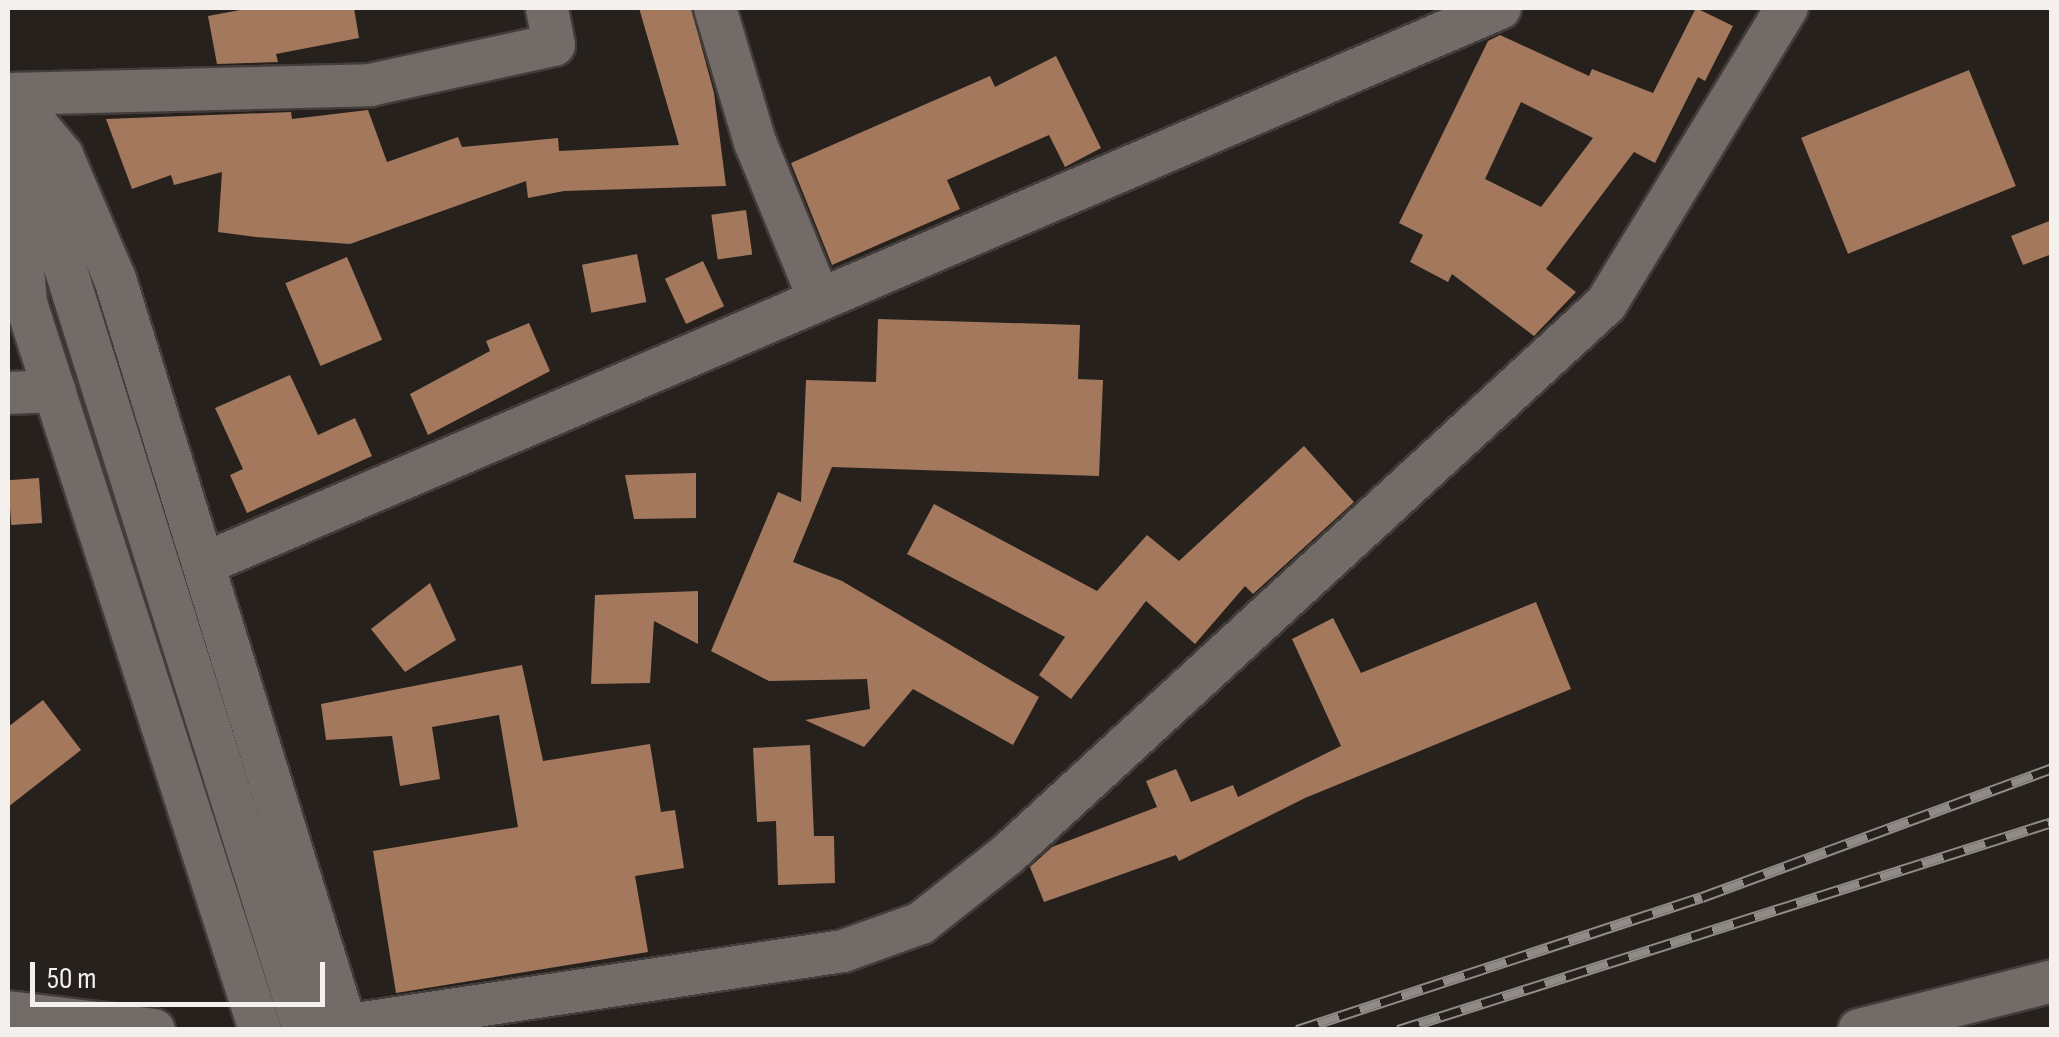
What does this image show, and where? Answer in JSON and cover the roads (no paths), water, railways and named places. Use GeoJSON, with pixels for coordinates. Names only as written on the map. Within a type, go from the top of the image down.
{"type":"FeatureCollection","features":[{"type":"Feature","properties":{"kind":"street"},"geometry":{"type":"LineString","coordinates":[[9,89],[370,84],[554,45],[548,8]]}},
{"type":"Feature","properties":{"kind":"street"},"geometry":{"type":"LineString","coordinates":[[715,8],[755,142],[818,298]]}},
{"type":"Feature","properties":{"kind":"street"},"geometry":{"type":"LineString","coordinates":[[206,563],[1500,8]]}},
{"type":"Feature","properties":{"kind":"street"},"geometry":{"type":"LineString","coordinates":[[328,1028],[843,951],[921,922],[1008,854],[1606,304],[1787,8]]}},
{"type":"Feature","properties":{"kind":"street"},"geometry":{"type":"LineString","coordinates":[[9,89],[26,298],[260,1030]]}},
{"type":"Feature","properties":{"kind":"street"},"geometry":{"type":"LineString","coordinates":[[9,89],[62,156],[115,279],[206,563],[328,1028]]}},
{"type":"Feature","properties":{"kind":"street"},"geometry":{"type":"LineString","coordinates":[[9,89],[240,824],[328,1028]]}},
{"type":"Feature","properties":{"kind":"street"},"geometry":{"type":"LineString","coordinates":[[8,393],[55,391]]}},
{"type":"Feature","properties":{"kind":"street"},"geometry":{"type":"LineString","coordinates":[[1859,1030],[2052,981]]}},
{"type":"Feature","properties":{"kind":"street"},"geometry":{"type":"LineString","coordinates":[[8,1012],[154,1030]]}},
{"type":"Feature","properties":{"kind":"railway"},"geometry":{"type":"LineString","coordinates":[[1297,1030],[1702,897],[2052,768]]}},
{"type":"Feature","properties":{"kind":"railway"},"geometry":{"type":"LineString","coordinates":[[1398,1030],[2052,822]]}}]}
